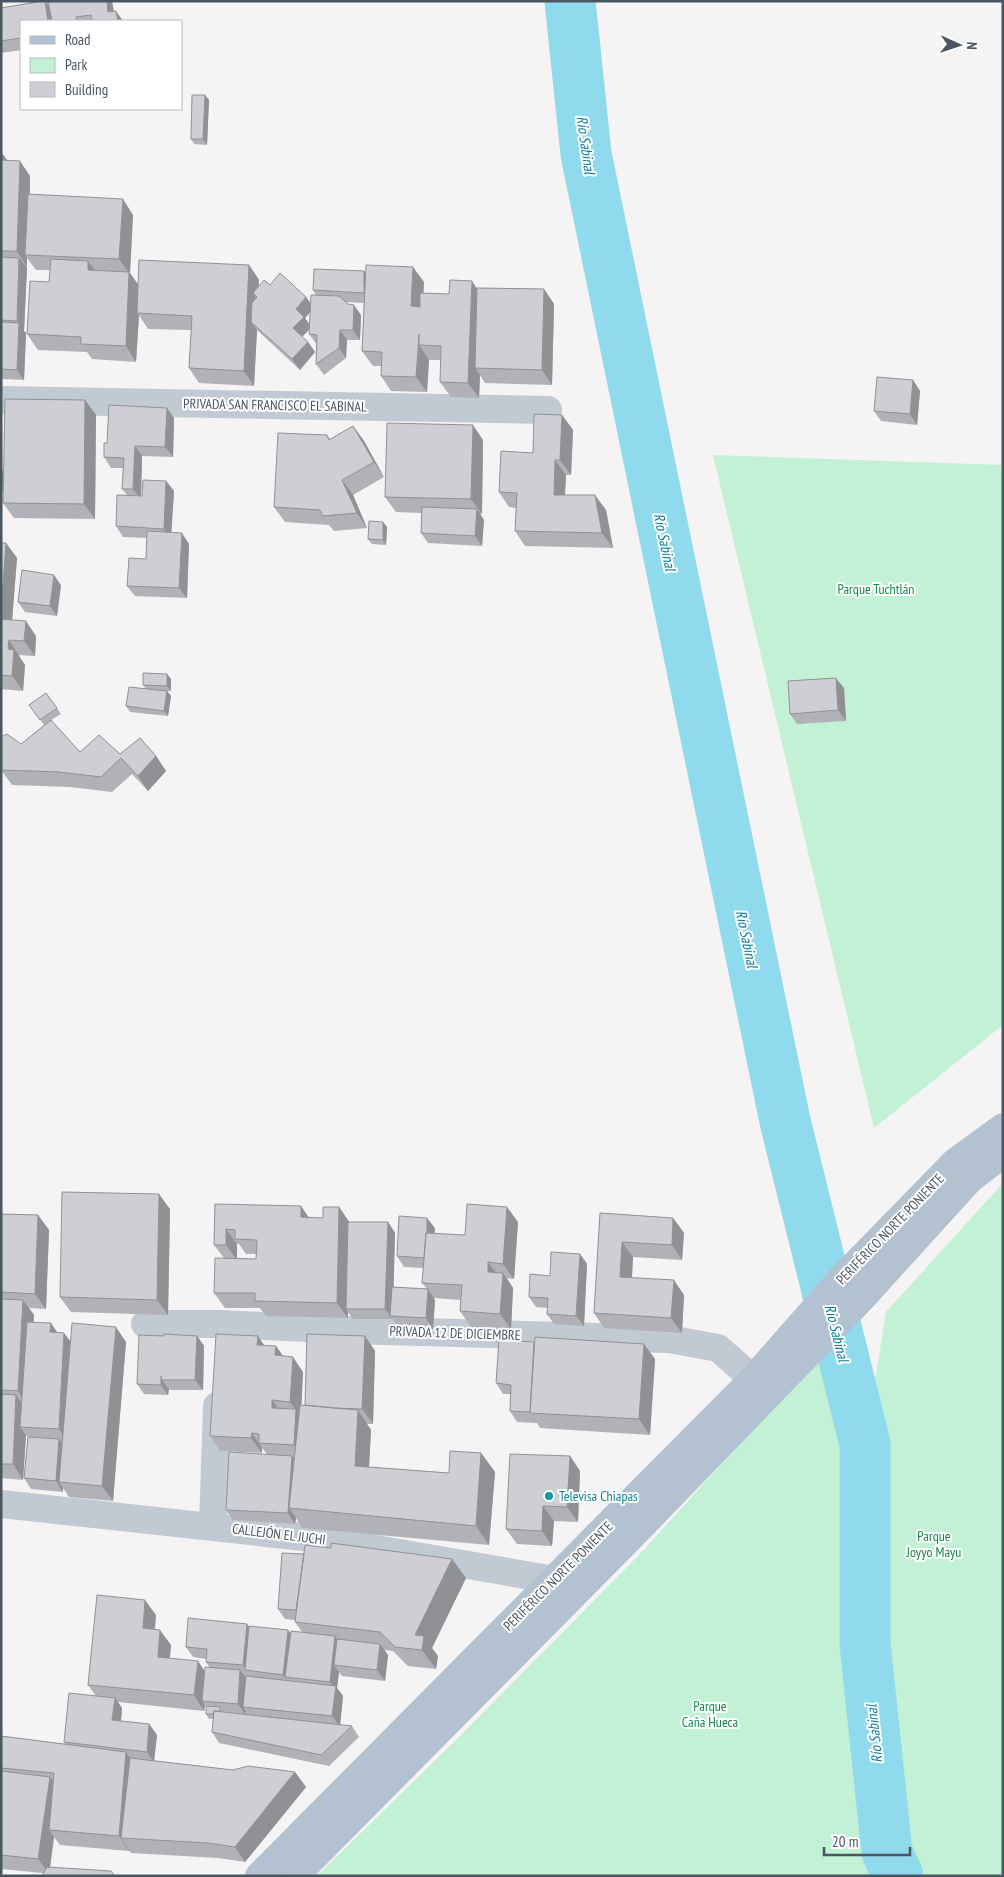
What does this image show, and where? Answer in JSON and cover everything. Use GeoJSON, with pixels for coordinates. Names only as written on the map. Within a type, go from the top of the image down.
{"type":"FeatureCollection","features":[{"type":"Feature","properties":{"kind":"main road","name":"PERIFÉRICO NORTE PONIENTE"},"geometry":{"type":"LineString","coordinates":[[295,1876],[631,1537],[807,1337],[840,1280],[955,1162],[1003,1126]]}},
{"type":"Feature","properties":{"kind":"main road","name":"PERIFÉRICO NORTE PONIENTE"},"geometry":{"type":"LineString","coordinates":[[259,1876],[753,1379],[807,1337],[862,1298],[970,1179],[1003,1154]]}},
{"type":"Feature","properties":{"kind":"street","name":"PRIVADA SAN FRANCISCO EL SABINAL"},"geometry":{"type":"LineString","coordinates":[[1,400],[548,410]]}},
{"type":"Feature","properties":{"kind":"street","name":"PRIVADA 12 DE DICIEMBRE"},"geometry":{"type":"LineString","coordinates":[[145,1324],[220,1324],[332,1330],[669,1339],[718,1348],[753,1379]]}},
{"type":"Feature","properties":{"kind":"street"},"geometry":{"type":"LineString","coordinates":[[219,1353],[220,1324]]}},
{"type":"Feature","properties":{"kind":"street"},"geometry":{"type":"LineString","coordinates":[[213,1526],[218,1382]]}},
{"type":"Feature","properties":{"kind":"street","name":"CALLEJÓN EL JUCHI"},"geometry":{"type":"LineString","coordinates":[[1,1504],[313,1538],[554,1580]]}},
{"type":"Feature","properties":{"kind":"green space","name":"Parque Tuchtlán"},"geometry":{"type":"Polygon","coordinates":[[[713,455],[1003,465],[1003,1025],[874,1128],[713,455]]]}},
{"type":"Feature","properties":{"kind":"green space","name":"Parque Caña Hueca"},"geometry":{"type":"Polygon","coordinates":[[[1003,1183],[1003,1876],[317,1876],[457,1739],[639,1555],[823,1352],[839,1339],[865,1443],[886,1312],[1003,1183]]]}},
{"type":"Feature","properties":{"kind":"building"},"geometry":{"type":"Polygon","coordinates":[[[45,1],[48,20],[20,20],[20,38],[1,41],[1,8],[45,1]]]}},
{"type":"Feature","properties":{"kind":"building"},"geometry":{"type":"Polygon","coordinates":[[[48,1],[107,1],[108,12],[116,11],[118,20],[92,20],[91,15],[76,17],[77,20],[52,20],[48,1]]]}},
{"type":"Feature","properties":{"kind":"building"},"geometry":{"type":"Polygon","coordinates":[[[192,95],[205,95],[203,139],[191,139],[192,95]]]}},
{"type":"Feature","properties":{"kind":"building"},"geometry":{"type":"Polygon","coordinates":[[[1,160],[20,161],[17,251],[1,251],[1,160]]]}},
{"type":"Feature","properties":{"kind":"building"},"geometry":{"type":"Polygon","coordinates":[[[28,194],[123,199],[119,259],[25,255],[28,194]]]}},
{"type":"Feature","properties":{"kind":"building"},"geometry":{"type":"Polygon","coordinates":[[[1,257],[19,258],[17,321],[1,320],[1,257]]]}},
{"type":"Feature","properties":{"kind":"building"},"geometry":{"type":"Polygon","coordinates":[[[51,259],[88,261],[88,270],[129,272],[126,346],[81,344],[81,337],[27,334],[30,281],[49,282],[51,259]]]}},
{"type":"Feature","properties":{"kind":"building"},"geometry":{"type":"Polygon","coordinates":[[[139,260],[249,265],[244,371],[189,368],[192,316],[137,313],[139,260]]]}},
{"type":"Feature","properties":{"kind":"building"},"geometry":{"type":"Polygon","coordinates":[[[366,265],[413,267],[411,306],[420,307],[420,293],[449,294],[450,280],[472,281],[468,383],[440,382],[441,346],[419,345],[419,334],[416,377],[381,376],[382,352],[362,351],[366,265]]]}},
{"type":"Feature","properties":{"kind":"building"},"geometry":{"type":"Polygon","coordinates":[[[314,269],[364,271],[364,293],[313,290],[314,269]]]}},
{"type":"Feature","properties":{"kind":"building"},"geometry":{"type":"Polygon","coordinates":[[[280,273],[306,297],[296,309],[304,317],[293,328],[308,342],[292,359],[251,322],[252,303],[257,297],[253,293],[264,280],[270,285],[280,273]]]}},
{"type":"Feature","properties":{"kind":"building"},"geometry":{"type":"Polygon","coordinates":[[[477,288],[544,289],[542,370],[475,368],[477,288]]]}},
{"type":"Feature","properties":{"kind":"building"},"geometry":{"type":"Polygon","coordinates":[[[311,295],[339,296],[348,304],[354,305],[353,330],[340,330],[339,348],[316,364],[317,335],[309,334],[311,295]]]}},
{"type":"Feature","properties":{"kind":"building"},"geometry":{"type":"Polygon","coordinates":[[[1,322],[19,323],[17,370],[1,369],[1,322]]]}},
{"type":"Feature","properties":{"kind":"building"},"geometry":{"type":"Polygon","coordinates":[[[877,377],[913,380],[910,414],[874,411],[877,377]]]}},
{"type":"Feature","properties":{"kind":"building"},"geometry":{"type":"Polygon","coordinates":[[[5,399],[85,400],[84,504],[3,503],[5,399]]]}},
{"type":"Feature","properties":{"kind":"building"},"geometry":{"type":"Polygon","coordinates":[[[109,405],[167,408],[165,447],[135,446],[133,489],[122,489],[124,458],[104,457],[104,443],[107,443],[109,405]]]}},
{"type":"Feature","properties":{"kind":"building"},"geometry":{"type":"Polygon","coordinates":[[[534,414],[562,415],[560,460],[555,460],[554,495],[595,495],[602,533],[515,531],[517,493],[499,492],[501,451],[533,453],[534,414]]]}},
{"type":"Feature","properties":{"kind":"building"},"geometry":{"type":"Polygon","coordinates":[[[387,423],[473,425],[471,499],[385,497],[387,423]]]}},
{"type":"Feature","properties":{"kind":"building"},"geometry":{"type":"Polygon","coordinates":[[[353,426],[374,462],[342,480],[357,513],[323,516],[320,510],[274,507],[278,433],[327,435],[329,440],[353,426]]]}},
{"type":"Feature","properties":{"kind":"building"},"geometry":{"type":"Polygon","coordinates":[[[143,480],[166,481],[164,529],[116,526],[117,495],[142,496],[143,480]]]}},
{"type":"Feature","properties":{"kind":"building"},"geometry":{"type":"Polygon","coordinates":[[[422,507],[477,509],[475,536],[421,533],[422,507]]]}},
{"type":"Feature","properties":{"kind":"building"},"geometry":{"type":"Polygon","coordinates":[[[369,521],[383,522],[383,540],[368,539],[369,521]]]}},
{"type":"Feature","properties":{"kind":"building"},"geometry":{"type":"Polygon","coordinates":[[[147,531],[182,533],[179,588],[127,586],[129,558],[146,559],[147,531]]]}},
{"type":"Feature","properties":{"kind":"building"},"geometry":{"type":"Polygon","coordinates":[[[1,543],[6,543],[1,611],[1,543]]]}},
{"type":"Feature","properties":{"kind":"building"},"geometry":{"type":"Polygon","coordinates":[[[22,570],[54,575],[50,606],[18,602],[22,570]]]}},
{"type":"Feature","properties":{"kind":"building"},"geometry":{"type":"Polygon","coordinates":[[[1,619],[26,621],[24,641],[9,640],[8,649],[14,650],[12,676],[1,675],[1,619]]]}},
{"type":"Feature","properties":{"kind":"building"},"geometry":{"type":"Polygon","coordinates":[[[143,673],[167,674],[167,686],[143,685],[143,673]]]}},
{"type":"Feature","properties":{"kind":"building"},"geometry":{"type":"Polygon","coordinates":[[[836,678],[838,710],[790,714],[788,681],[836,678]]]}},
{"type":"Feature","properties":{"kind":"building"},"geometry":{"type":"Polygon","coordinates":[[[129,687],[167,691],[164,711],[126,706],[129,687]]]}},
{"type":"Feature","properties":{"kind":"building"},"geometry":{"type":"Polygon","coordinates":[[[46,693],[57,708],[40,720],[29,705],[46,693]]]}},
{"type":"Feature","properties":{"kind":"building"},"geometry":{"type":"Polygon","coordinates":[[[51,720],[80,752],[99,735],[120,754],[140,738],[156,756],[138,776],[121,758],[101,777],[59,772],[1,770],[1,737],[7,734],[21,744],[51,720]]]}},
{"type":"Feature","properties":{"kind":"building"},"geometry":{"type":"Polygon","coordinates":[[[62,1192],[159,1194],[157,1300],[60,1297],[62,1192]]]}},
{"type":"Feature","properties":{"kind":"building"},"geometry":{"type":"Polygon","coordinates":[[[215,1204],[301,1206],[301,1217],[323,1218],[323,1207],[339,1207],[337,1303],[255,1301],[255,1293],[214,1293],[215,1258],[256,1259],[257,1240],[235,1239],[235,1230],[226,1229],[226,1245],[214,1245],[215,1204]]]}},
{"type":"Feature","properties":{"kind":"building"},"geometry":{"type":"Polygon","coordinates":[[[467,1204],[507,1207],[503,1264],[488,1262],[488,1272],[503,1273],[500,1314],[460,1311],[462,1285],[422,1283],[426,1233],[465,1235],[467,1204]]]}},
{"type":"Feature","properties":{"kind":"building"},"geometry":{"type":"Polygon","coordinates":[[[600,1213],[673,1218],[672,1245],[622,1242],[620,1277],[674,1280],[671,1318],[594,1313],[600,1213]]]}},
{"type":"Feature","properties":{"kind":"building"},"geometry":{"type":"Polygon","coordinates":[[[1,1214],[38,1215],[35,1294],[1,1292],[1,1214]]]}},
{"type":"Feature","properties":{"kind":"building"},"geometry":{"type":"Polygon","coordinates":[[[399,1216],[427,1218],[424,1258],[397,1256],[399,1216]]]}},
{"type":"Feature","properties":{"kind":"building"},"geometry":{"type":"Polygon","coordinates":[[[348,1222],[388,1222],[385,1309],[346,1309],[348,1222]]]}},
{"type":"Feature","properties":{"kind":"building"},"geometry":{"type":"Polygon","coordinates":[[[551,1252],[580,1254],[576,1316],[547,1314],[548,1298],[529,1297],[530,1274],[550,1276],[551,1252]]]}},
{"type":"Feature","properties":{"kind":"building"},"geometry":{"type":"Polygon","coordinates":[[[392,1287],[428,1289],[426,1318],[390,1316],[392,1287]]]}},
{"type":"Feature","properties":{"kind":"building"},"geometry":{"type":"Polygon","coordinates":[[[1,1299],[23,1300],[18,1391],[1,1390],[1,1299]]]}},
{"type":"Feature","properties":{"kind":"building"},"geometry":{"type":"Polygon","coordinates":[[[27,1322],[51,1323],[50,1332],[64,1333],[59,1429],[20,1427],[27,1322]]]}},
{"type":"Feature","properties":{"kind":"building"},"geometry":{"type":"Polygon","coordinates":[[[72,1323],[116,1327],[102,1486],[59,1482],[72,1323]]]}},
{"type":"Feature","properties":{"kind":"building"},"geometry":{"type":"Polygon","coordinates":[[[164,1334],[197,1336],[195,1380],[162,1380],[161,1376],[161,1385],[137,1384],[139,1335],[164,1336],[164,1334]]]}},
{"type":"Feature","properties":{"kind":"building"},"geometry":{"type":"Polygon","coordinates":[[[216,1334],[258,1336],[257,1345],[276,1346],[275,1355],[293,1357],[290,1402],[272,1400],[272,1408],[296,1409],[294,1445],[259,1443],[259,1434],[252,1433],[251,1438],[210,1436],[216,1334]]]}},
{"type":"Feature","properties":{"kind":"building"},"geometry":{"type":"Polygon","coordinates":[[[307,1334],[365,1336],[362,1409],[305,1405],[307,1334]]]}},
{"type":"Feature","properties":{"kind":"building"},"geometry":{"type":"Polygon","coordinates":[[[535,1337],[644,1344],[639,1419],[530,1413],[535,1337]]]}},
{"type":"Feature","properties":{"kind":"building"},"geometry":{"type":"Polygon","coordinates":[[[499,1340],[534,1342],[530,1412],[510,1411],[511,1385],[496,1383],[499,1340]]]}},
{"type":"Feature","properties":{"kind":"building"},"geometry":{"type":"Polygon","coordinates":[[[1,1394],[16,1395],[13,1464],[1,1464],[1,1394]]]}},
{"type":"Feature","properties":{"kind":"building"},"geometry":{"type":"Polygon","coordinates":[[[300,1405],[358,1410],[355,1466],[449,1473],[450,1451],[481,1453],[476,1526],[289,1508],[300,1405]]]}},
{"type":"Feature","properties":{"kind":"building"},"geometry":{"type":"Polygon","coordinates":[[[28,1437],[59,1439],[56,1481],[24,1478],[28,1437]]]}},
{"type":"Feature","properties":{"kind":"building"},"geometry":{"type":"Polygon","coordinates":[[[229,1452],[292,1456],[288,1513],[226,1510],[229,1452]]]}},
{"type":"Feature","properties":{"kind":"building","name":"Televisa Chiapas"},"geometry":{"type":"Polygon","coordinates":[[[510,1454],[570,1456],[567,1507],[543,1506],[542,1531],[506,1529],[510,1454]]]}},
{"type":"Feature","properties":{"kind":"building"},"geometry":{"type":"Polygon","coordinates":[[[331,1543],[452,1559],[415,1635],[424,1636],[422,1650],[395,1647],[380,1632],[295,1622],[305,1545],[331,1548],[331,1543]]]}},
{"type":"Feature","properties":{"kind":"building"},"geometry":{"type":"Polygon","coordinates":[[[282,1553],[304,1554],[296,1610],[278,1609],[282,1553]]]}},
{"type":"Feature","properties":{"kind":"building"},"geometry":{"type":"Polygon","coordinates":[[[97,1595],[145,1600],[143,1628],[160,1630],[158,1657],[198,1661],[194,1695],[88,1685],[97,1595]]]}},
{"type":"Feature","properties":{"kind":"building"},"geometry":{"type":"Polygon","coordinates":[[[188,1618],[247,1624],[243,1665],[206,1662],[207,1649],[186,1647],[188,1618]]]}},
{"type":"Feature","properties":{"kind":"building"},"geometry":{"type":"Polygon","coordinates":[[[249,1626],[288,1630],[283,1675],[245,1670],[249,1626]]]}},
{"type":"Feature","properties":{"kind":"building"},"geometry":{"type":"Polygon","coordinates":[[[291,1631],[335,1636],[330,1682],[285,1677],[291,1631]]]}},
{"type":"Feature","properties":{"kind":"building"},"geometry":{"type":"Polygon","coordinates":[[[337,1639],[380,1644],[377,1670],[334,1665],[337,1639]]]}},
{"type":"Feature","properties":{"kind":"building"},"geometry":{"type":"Polygon","coordinates":[[[205,1667],[240,1670],[238,1704],[202,1701],[205,1667]]]}},
{"type":"Feature","properties":{"kind":"building"},"geometry":{"type":"Polygon","coordinates":[[[246,1676],[336,1686],[332,1716],[243,1707],[246,1676]]]}},
{"type":"Feature","properties":{"kind":"building"},"geometry":{"type":"Polygon","coordinates":[[[69,1693],[115,1698],[112,1720],[149,1724],[147,1752],[64,1742],[69,1693]]]}},
{"type":"Feature","properties":{"kind":"building"},"geometry":{"type":"Polygon","coordinates":[[[206,1706],[220,1707],[220,1711],[206,1714],[206,1706]]]}},
{"type":"Feature","properties":{"kind":"building"},"geometry":{"type":"Polygon","coordinates":[[[214,1711],[352,1726],[321,1755],[212,1732],[214,1711]]]}},
{"type":"Feature","properties":{"kind":"building"},"geometry":{"type":"Polygon","coordinates":[[[1,1736],[126,1752],[119,1836],[49,1830],[54,1773],[1,1768],[1,1736]]]}},
{"type":"Feature","properties":{"kind":"building"},"geometry":{"type":"Polygon","coordinates":[[[130,1758],[233,1770],[248,1766],[295,1772],[235,1847],[208,1843],[121,1838],[130,1758]]]}},
{"type":"Feature","properties":{"kind":"building"},"geometry":{"type":"Polygon","coordinates":[[[1,1771],[50,1777],[38,1859],[1,1855],[1,1771]]]}},
{"type":"Feature","properties":{"kind":"building"},"geometry":{"type":"Polygon","coordinates":[[[47,1867],[111,1871],[115,1876],[42,1876],[47,1867]]]}},
{"type":"Feature","properties":{"kind":"waterway","name":"Río Sabinal"},"geometry":{"type":"LineString","coordinates":[[570,1],[586,154],[785,1121],[865,1444],[865,1644],[887,1852],[898,1876]]}},
{"type":"Feature","properties":{"kind":"place","name":"Televisa Chiapas"},"geometry":{"type":"Point","coordinates":[549,1496]}},
{"type":"Feature","properties":{"kind":"park label","name":"Parque Joyyo Mayu"},"geometry":{"type":"Point","coordinates":[934,1544]}}]}
